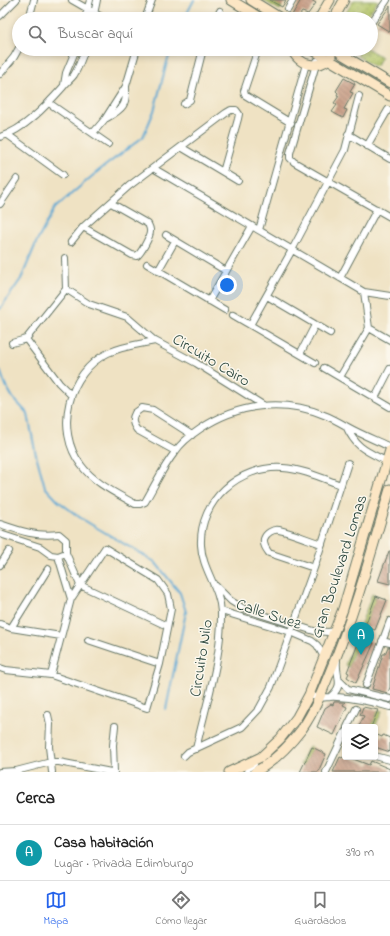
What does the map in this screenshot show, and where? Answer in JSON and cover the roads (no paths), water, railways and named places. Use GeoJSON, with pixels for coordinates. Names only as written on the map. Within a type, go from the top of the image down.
{"type":"FeatureCollection","features":[{"type":"Feature","properties":{"kind":"main road"},"geometry":{"type":"LineString","coordinates":[[231,0],[251,12]]}},
{"type":"Feature","properties":{"kind":"main road"},"geometry":{"type":"LineString","coordinates":[[251,0],[271,12]]}},
{"type":"Feature","properties":{"kind":"main road"},"geometry":{"type":"LineString","coordinates":[[323,12],[330,0]]}},
{"type":"Feature","properties":{"kind":"main road"},"geometry":{"type":"LineString","coordinates":[[338,12],[344,0]]}},
{"type":"Feature","properties":{"kind":"main road"},"geometry":{"type":"LineString","coordinates":[[296,56],[306,64],[315,65],[328,60],[331,56]]}},
{"type":"Feature","properties":{"kind":"main road"},"geometry":{"type":"LineString","coordinates":[[323,56],[390,96]]}},
{"type":"Feature","properties":{"kind":"main road"},"geometry":{"type":"LineString","coordinates":[[345,56],[390,83]]}},
{"type":"Feature","properties":{"kind":"main road","name":"Gran Boulevard Lomas"},"geometry":{"type":"LineString","coordinates":[[229,772],[261,757],[280,739],[289,729],[309,695],[343,609],[390,450]]}},
{"type":"Feature","properties":{"kind":"main road","name":"Gran Boulevard Lomas"},"geometry":{"type":"LineString","coordinates":[[255,772],[267,768],[292,741],[310,717],[319,699],[338,654],[390,489]]}},
{"type":"Feature","properties":{"kind":"main road"},"geometry":{"type":"LineString","coordinates":[[375,500],[386,504]]}},
{"type":"Feature","properties":{"kind":"street"},"geometry":{"type":"LineString","coordinates":[[0,16],[16,0]]}},
{"type":"Feature","properties":{"kind":"street"},"geometry":{"type":"LineString","coordinates":[[31,12],[34,0]]}},
{"type":"Feature","properties":{"kind":"street"},"geometry":{"type":"LineString","coordinates":[[72,0],[88,9],[90,12]]}},
{"type":"Feature","properties":{"kind":"street"},"geometry":{"type":"LineString","coordinates":[[87,12],[90,0]]}},
{"type":"Feature","properties":{"kind":"street"},"geometry":{"type":"LineString","coordinates":[[94,12],[97,0]]}},
{"type":"Feature","properties":{"kind":"street"},"geometry":{"type":"LineString","coordinates":[[148,12],[152,0]]}},
{"type":"Feature","properties":{"kind":"street"},"geometry":{"type":"LineString","coordinates":[[288,9],[293,0]]}},
{"type":"Feature","properties":{"kind":"street"},"geometry":{"type":"LineString","coordinates":[[378,13],[387,0]]}},
{"type":"Feature","properties":{"kind":"street"},"geometry":{"type":"LineString","coordinates":[[0,74],[14,56]]}},
{"type":"Feature","properties":{"kind":"street"},"geometry":{"type":"LineString","coordinates":[[64,85],[66,73],[73,56]]}},
{"type":"Feature","properties":{"kind":"street"},"geometry":{"type":"LineString","coordinates":[[0,137],[8,135],[24,124],[49,103],[73,75],[82,56]]}},
{"type":"Feature","properties":{"kind":"street"},"geometry":{"type":"LineString","coordinates":[[93,133],[106,119],[126,86],[135,56]]}},
{"type":"Feature","properties":{"kind":"street"},"geometry":{"type":"LineString","coordinates":[[184,104],[190,100],[202,56]]}},
{"type":"Feature","properties":{"kind":"street"},"geometry":{"type":"LineString","coordinates":[[255,56],[244,91],[245,95],[298,126]]}},
{"type":"Feature","properties":{"kind":"street"},"geometry":{"type":"LineString","coordinates":[[316,56],[290,153],[290,158],[294,162],[390,217]]}},
{"type":"Feature","properties":{"kind":"street"},"geometry":{"type":"LineString","coordinates":[[259,230],[306,64]]}},
{"type":"Feature","properties":{"kind":"street"},"geometry":{"type":"LineString","coordinates":[[106,119],[124,106],[126,86]]}},
{"type":"Feature","properties":{"kind":"street"},"geometry":{"type":"LineString","coordinates":[[250,325],[345,150],[359,96]]}},
{"type":"Feature","properties":{"kind":"street"},"geometry":{"type":"LineString","coordinates":[[49,103],[108,144]]}},
{"type":"Feature","properties":{"kind":"street"},"geometry":{"type":"LineString","coordinates":[[72,242],[83,227],[129,186],[226,112],[236,110],[239,114],[238,119],[223,172]]}},
{"type":"Feature","properties":{"kind":"street"},"geometry":{"type":"LineString","coordinates":[[367,146],[388,110]]}},
{"type":"Feature","properties":{"kind":"street"},"geometry":{"type":"LineString","coordinates":[[348,134],[390,159]]}},
{"type":"Feature","properties":{"kind":"street"},"geometry":{"type":"LineString","coordinates":[[8,135],[63,175]]}},
{"type":"Feature","properties":{"kind":"street"},"geometry":{"type":"LineString","coordinates":[[181,147],[238,181]]}},
{"type":"Feature","properties":{"kind":"street"},"geometry":{"type":"LineString","coordinates":[[153,168],[364,292],[390,295]]}},
{"type":"Feature","properties":{"kind":"street"},"geometry":{"type":"LineString","coordinates":[[0,204],[17,179]]}},
{"type":"Feature","properties":{"kind":"street"},"geometry":{"type":"LineString","coordinates":[[0,191],[9,189]]}},
{"type":"Feature","properties":{"kind":"street"},"geometry":{"type":"LineString","coordinates":[[83,227],[132,255],[136,256],[140,254],[150,234],[148,224],[111,202]]}},
{"type":"Feature","properties":{"kind":"street"},"geometry":{"type":"LineString","coordinates":[[340,278],[377,209]]}},
{"type":"Feature","properties":{"kind":"street"},"geometry":{"type":"LineString","coordinates":[[209,301],[252,226]]}},
{"type":"Feature","properties":{"kind":"street"},"geometry":{"type":"LineString","coordinates":[[166,235],[226,271]]}},
{"type":"Feature","properties":{"kind":"street"},"geometry":{"type":"LineString","coordinates":[[158,271],[175,241]]}},
{"type":"Feature","properties":{"kind":"street"},"geometry":{"type":"LineString","coordinates":[[12,343],[26,339],[66,288],[65,258]]}},
{"type":"Feature","properties":{"kind":"street"},"geometry":{"type":"LineString","coordinates":[[147,264],[225,310]]}},
{"type":"Feature","properties":{"kind":"street"},"geometry":{"type":"LineString","coordinates":[[66,288],[89,304],[127,317],[155,341]]}},
{"type":"Feature","properties":{"kind":"street"},"geometry":{"type":"LineString","coordinates":[[340,377],[369,328],[364,292]]}},
{"type":"Feature","properties":{"kind":"street"},"geometry":{"type":"LineString","coordinates":[[267,296],[330,333]]}},
{"type":"Feature","properties":{"kind":"street"},"geometry":{"type":"LineString","coordinates":[[233,315],[315,363]]}},
{"type":"Feature","properties":{"kind":"street"},"geometry":{"type":"LineString","coordinates":[[300,354],[315,325]]}},
{"type":"Feature","properties":{"kind":"street"},"geometry":{"type":"LineString","coordinates":[[369,328],[390,340]]}},
{"type":"Feature","properties":{"kind":"street"},"geometry":{"type":"LineString","coordinates":[[26,339],[58,383],[71,395]]}},
{"type":"Feature","properties":{"kind":"street","name":"Circuito Cairo"},"geometry":{"type":"LineString","coordinates":[[263,405],[196,363],[155,341],[108,353],[88,369],[78,380],[71,395],[67,428],[73,452],[80,465],[104,486],[135,504],[145,502],[175,451],[192,435],[214,420],[236,411],[263,405],[309,410],[325,415],[390,446]]}},
{"type":"Feature","properties":{"kind":"street"},"geometry":{"type":"LineString","coordinates":[[324,368],[390,407]]}},
{"type":"Feature","properties":{"kind":"street"},"geometry":{"type":"LineString","coordinates":[[375,398],[390,368]]}},
{"type":"Feature","properties":{"kind":"street"},"geometry":{"type":"LineString","coordinates":[[175,451],[137,430],[133,421],[135,413],[142,408],[153,410],[192,435]]}},
{"type":"Feature","properties":{"kind":"street"},"geometry":{"type":"LineString","coordinates":[[346,426],[355,442],[364,450],[386,460]]}},
{"type":"Feature","properties":{"kind":"street"},"geometry":{"type":"LineString","coordinates":[[184,756],[188,752],[242,727],[259,709],[271,687],[294,625],[348,463]]}},
{"type":"Feature","properties":{"kind":"street","name":"Circuito Nilo"},"geometry":{"type":"LineString","coordinates":[[196,749],[217,655],[221,611],[215,585],[207,569],[202,553],[201,536],[207,512],[214,500],[233,481],[257,470],[283,468],[298,470],[341,485]]}},
{"type":"Feature","properties":{"kind":"street"},"geometry":{"type":"LineString","coordinates":[[0,524],[28,534],[48,536],[58,534],[66,540],[66,553],[80,585],[167,626]]}},
{"type":"Feature","properties":{"kind":"street"},"geometry":{"type":"LineString","coordinates":[[314,568],[269,553],[265,549],[265,535],[269,532],[279,530],[322,544]]}},
{"type":"Feature","properties":{"kind":"street"},"geometry":{"type":"LineString","coordinates":[[0,534],[40,548],[51,555],[58,556],[66,553]]}},
{"type":"Feature","properties":{"kind":"street"},"geometry":{"type":"LineString","coordinates":[[0,668],[51,675],[147,708],[160,664],[167,626],[172,609],[168,594],[158,580],[105,548],[71,599],[51,675]]}},
{"type":"Feature","properties":{"kind":"street"},"geometry":{"type":"LineString","coordinates":[[0,565],[9,551]]}},
{"type":"Feature","properties":{"kind":"street"},"geometry":{"type":"LineString","coordinates":[[58,556],[71,599]]}},
{"type":"Feature","properties":{"kind":"street"},"geometry":{"type":"LineString","coordinates":[[11,628],[48,569]]}},
{"type":"Feature","properties":{"kind":"street","name":"Calle Suez"},"geometry":{"type":"LineString","coordinates":[[215,585],[231,601],[244,609],[321,632],[335,631]]}},
{"type":"Feature","properties":{"kind":"street"},"geometry":{"type":"LineString","coordinates":[[221,611],[231,601]]}},
{"type":"Feature","properties":{"kind":"street","name":"Calle Suez"},"geometry":{"type":"LineString","coordinates":[[221,611],[291,632],[312,641],[317,645],[324,657]]}},
{"type":"Feature","properties":{"kind":"street"},"geometry":{"type":"LineString","coordinates":[[366,685],[390,621]]}},
{"type":"Feature","properties":{"kind":"street"},"geometry":{"type":"LineString","coordinates":[[0,624],[11,628],[61,636]]}},
{"type":"Feature","properties":{"kind":"street"},"geometry":{"type":"LineString","coordinates":[[88,640],[160,664]]}},
{"type":"Feature","properties":{"kind":"street"},"geometry":{"type":"LineString","coordinates":[[382,641],[390,643]]}},
{"type":"Feature","properties":{"kind":"street"},"geometry":{"type":"LineString","coordinates":[[338,654],[336,668],[340,681],[348,689],[390,699]]}},
{"type":"Feature","properties":{"kind":"street"},"geometry":{"type":"LineString","coordinates":[[330,697],[335,692],[340,681]]}},
{"type":"Feature","properties":{"kind":"street"},"geometry":{"type":"LineString","coordinates":[[356,699],[358,691]]}},
{"type":"Feature","properties":{"kind":"street"},"geometry":{"type":"LineString","coordinates":[[309,695],[319,699],[330,697],[356,699],[390,707]]}},
{"type":"Feature","properties":{"kind":"street"},"geometry":{"type":"LineString","coordinates":[[348,724],[356,709]]}},
{"type":"Feature","properties":{"kind":"street"},"geometry":{"type":"LineString","coordinates":[[48,715],[50,724],[49,747],[52,772]]}},
{"type":"Feature","properties":{"kind":"street"},"geometry":{"type":"LineString","coordinates":[[114,772],[113,744],[115,726]]}},
{"type":"Feature","properties":{"kind":"street"},"geometry":{"type":"LineString","coordinates":[[326,772],[342,738]]}},
{"type":"Feature","properties":{"kind":"street"},"geometry":{"type":"LineString","coordinates":[[338,747],[342,748]]}},
{"type":"Feature","properties":{"kind":"street"},"geometry":{"type":"LineString","coordinates":[[247,772],[248,768],[261,757]]}},
{"type":"Feature","properties":{"kind":"street"},"geometry":{"type":"LineString","coordinates":[[378,757],[390,760]]}},
{"type":"Feature","properties":{"kind":"street"},"geometry":{"type":"LineString","coordinates":[[0,772],[16,772],[51,762],[59,762],[111,772]]}},
{"type":"Feature","properties":{"kind":"waterway"},"geometry":{"type":"LineString","coordinates":[[188,12],[194,0]]}},
{"type":"Feature","properties":{"kind":"waterway"},"geometry":{"type":"LineString","coordinates":[[0,309],[21,279],[37,241],[55,208],[97,172],[143,137],[154,111],[169,56]]}},
{"type":"Feature","properties":{"kind":"waterway"},"geometry":{"type":"LineString","coordinates":[[0,370],[5,384],[13,398],[28,414],[35,451],[45,487],[58,501],[82,519],[155,562],[180,593],[186,612],[166,709]]}},
{"type":"Feature","properties":{"kind":"place","name":"Casa habitación"},"geometry":{"type":"Point","coordinates":[361,655]}}]}
